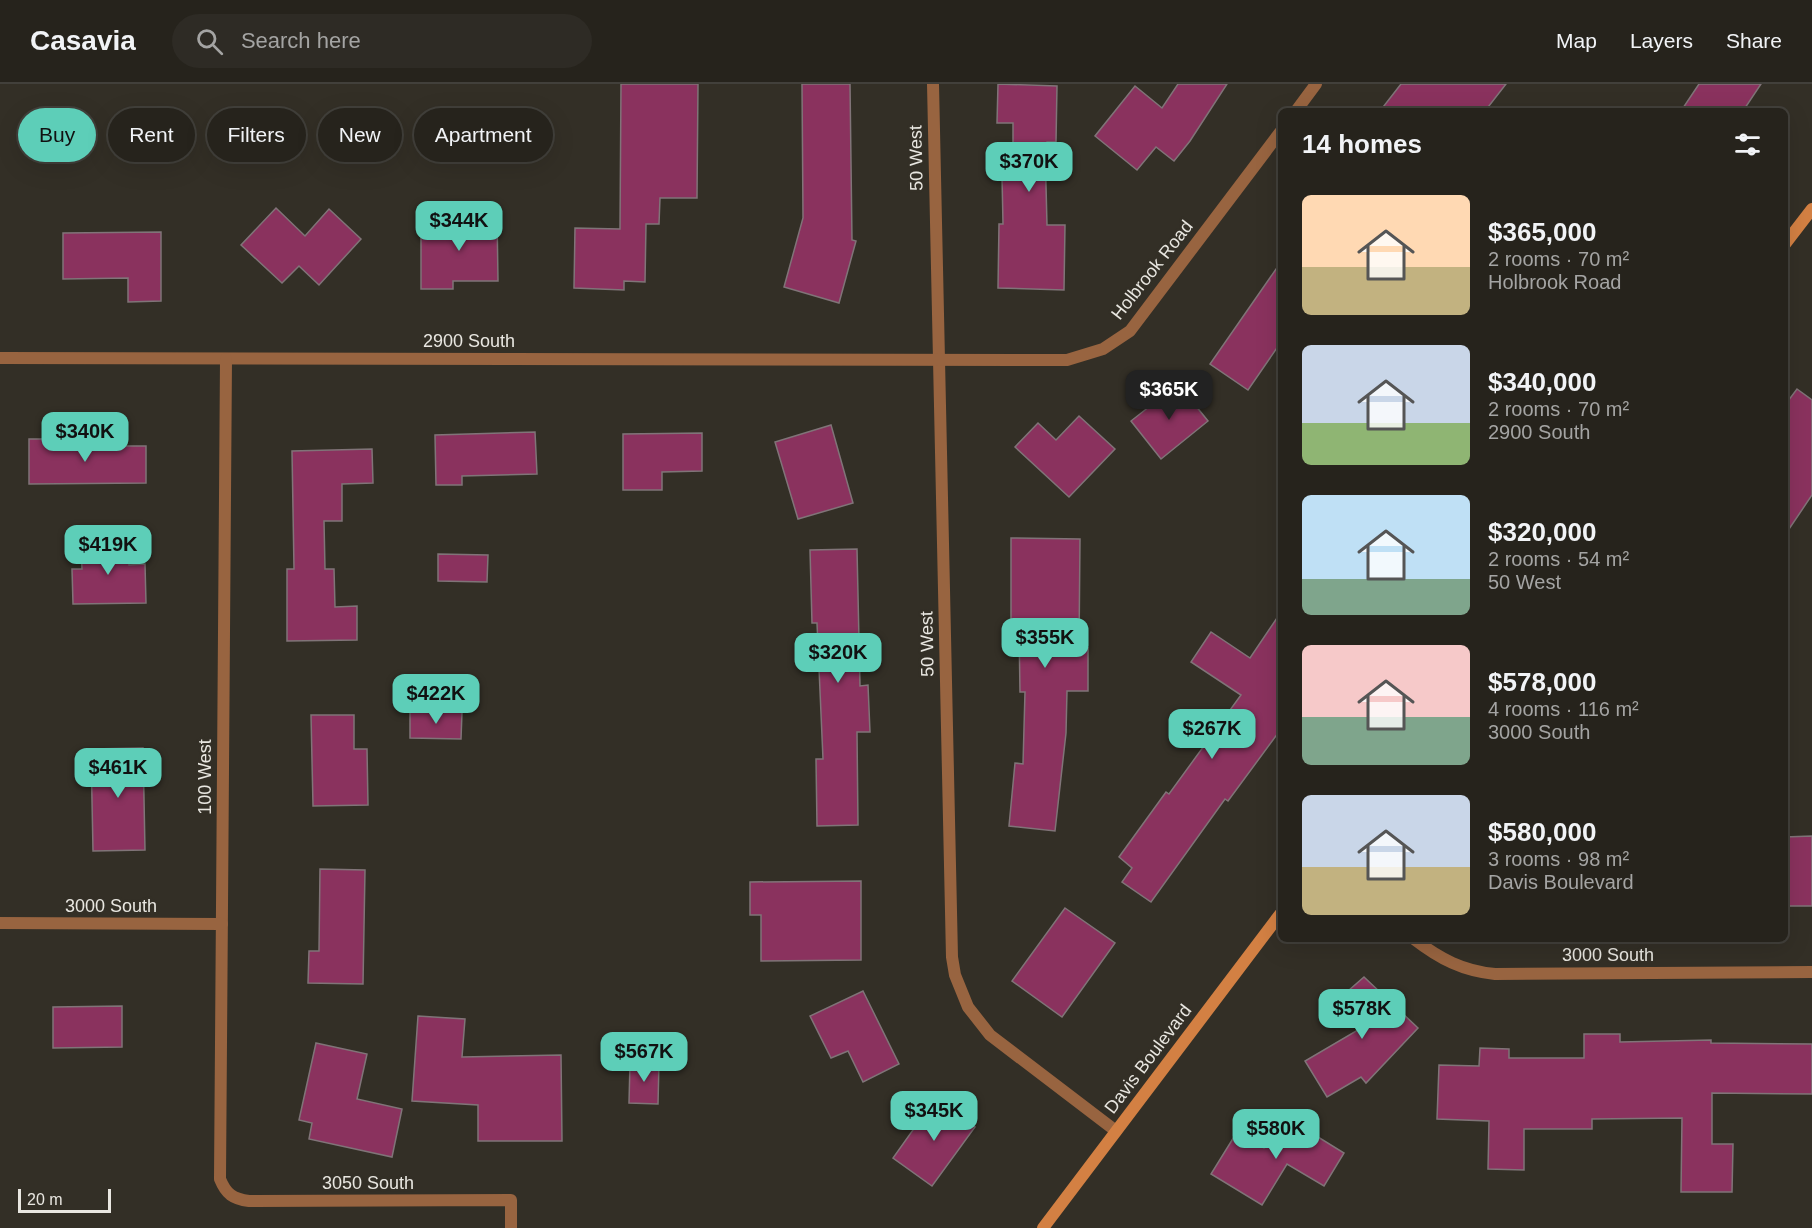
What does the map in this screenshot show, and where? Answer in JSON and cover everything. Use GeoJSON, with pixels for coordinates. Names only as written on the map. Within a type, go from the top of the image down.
{"type":"FeatureCollection","features":[{"type":"Feature","properties":{"kind":"street","name":"50 West"},"geometry":{"type":"LineString","coordinates":[[933,84],[952,949],[955,975],[968,1007],[990,1035],[1116,1131]]}},
{"type":"Feature","properties":{"kind":"street"},"geometry":{"type":"LineString","coordinates":[[1298,108],[1316,84]]}},
{"type":"Feature","properties":{"kind":"street","name":"Holbrook Road"},"geometry":{"type":"LineString","coordinates":[[938,360],[1067,360],[1103,349],[1117,340],[1130,331],[1140,319],[1278,135]]}},
{"type":"Feature","properties":{"kind":"street"},"geometry":{"type":"LineString","coordinates":[[1788,240],[1812,209]]}},
{"type":"Feature","properties":{"kind":"street","name":"2900 South"},"geometry":{"type":"LineString","coordinates":[[0,358],[938,360]]}},
{"type":"Feature","properties":{"kind":"street","name":"100 West"},"geometry":{"type":"LineString","coordinates":[[226,359],[219,1171],[227,1193]]}},
{"type":"Feature","properties":{"kind":"street","name":"Davis Boulevard"},"geometry":{"type":"LineString","coordinates":[[1043,1228],[1278,917]]}},
{"type":"Feature","properties":{"kind":"street","name":"3000 South"},"geometry":{"type":"LineString","coordinates":[[0,923],[222,924]]}},
{"type":"Feature","properties":{"kind":"street","name":"3000 South"},"geometry":{"type":"LineString","coordinates":[[1418,942],[1433,954],[1462,969],[1495,974],[1812,972]]}},
{"type":"Feature","properties":{"kind":"street","name":"3050 South"},"geometry":{"type":"LineString","coordinates":[[227,1193],[233,1198],[249,1201],[511,1200],[511,1228]]}},
{"type":"Feature","properties":{"kind":"building"},"geometry":{"type":"Polygon","coordinates":[[[621,84],[698,84],[697,198],[660,198],[659,224],[646,224],[645,282],[624,281],[624,290],[574,288],[575,228],[620,229],[621,84]]]}},
{"type":"Feature","properties":{"kind":"building"},"geometry":{"type":"Polygon","coordinates":[[[802,84],[850,84],[852,240],[856,241],[839,303],[784,287],[803,218],[802,84]]]}},
{"type":"Feature","properties":{"kind":"building"},"geometry":{"type":"Polygon","coordinates":[[[998,84],[1057,86],[1056,142],[1047,142],[1045,146],[1047,225],[1065,225],[1064,290],[998,288],[999,224],[1003,224],[1002,177],[1013,176],[1013,123],[997,123],[998,84]]]}},
{"type":"Feature","properties":{"kind":"building"},"geometry":{"type":"Polygon","coordinates":[[[1178,84],[1227,84],[1190,141],[1174,161],[1156,147],[1137,170],[1095,136],[1135,86],[1162,108],[1178,84]]]}},
{"type":"Feature","properties":{"kind":"building"},"geometry":{"type":"Polygon","coordinates":[[[1401,84],[1506,84],[1487,108],[1382,108],[1401,84]]]}},
{"type":"Feature","properties":{"kind":"building"},"geometry":{"type":"Polygon","coordinates":[[[1699,84],[1761,84],[1745,108],[1683,108],[1699,84]]]}},
{"type":"Feature","properties":{"kind":"building"},"geometry":{"type":"Polygon","coordinates":[[[276,208],[305,236],[329,209],[361,239],[319,285],[299,266],[282,283],[241,245],[276,208]]]}},
{"type":"Feature","properties":{"kind":"building"},"geometry":{"type":"Polygon","coordinates":[[[497,214],[498,281],[453,281],[453,289],[421,289],[421,223],[467,222],[467,215],[497,214]]]}},
{"type":"Feature","properties":{"kind":"building"},"geometry":{"type":"Polygon","coordinates":[[[161,232],[161,301],[128,302],[128,278],[63,279],[63,233],[161,232]]]}},
{"type":"Feature","properties":{"kind":"building"},"geometry":{"type":"Polygon","coordinates":[[[1278,266],[1278,346],[1248,390],[1210,364],[1278,266]]]}},
{"type":"Feature","properties":{"kind":"building"},"geometry":{"type":"Polygon","coordinates":[[[1178,384],[1208,421],[1161,459],[1131,421],[1178,384]]]}},
{"type":"Feature","properties":{"kind":"building"},"geometry":{"type":"Polygon","coordinates":[[[1797,389],[1812,400],[1812,495],[1788,531],[1788,401],[1797,389]]]}},
{"type":"Feature","properties":{"kind":"building"},"geometry":{"type":"Polygon","coordinates":[[[1079,416],[1115,449],[1069,497],[1015,447],[1038,423],[1056,440],[1079,416]]]}},
{"type":"Feature","properties":{"kind":"building"},"geometry":{"type":"Polygon","coordinates":[[[831,425],[853,503],[798,519],[775,442],[831,425]]]}},
{"type":"Feature","properties":{"kind":"building"},"geometry":{"type":"Polygon","coordinates":[[[535,432],[537,474],[462,476],[462,485],[436,485],[435,435],[535,432]]]}},
{"type":"Feature","properties":{"kind":"building"},"geometry":{"type":"Polygon","coordinates":[[[702,433],[702,471],[662,472],[662,490],[623,490],[623,434],[702,433]]]}},
{"type":"Feature","properties":{"kind":"building"},"geometry":{"type":"Polygon","coordinates":[[[29,439],[97,439],[97,446],[146,446],[146,483],[29,484],[29,439]]]}},
{"type":"Feature","properties":{"kind":"building"},"geometry":{"type":"Polygon","coordinates":[[[372,449],[373,483],[342,484],[342,521],[324,521],[325,569],[334,569],[335,607],[357,606],[357,640],[287,641],[287,569],[294,569],[292,451],[372,449]]]}},
{"type":"Feature","properties":{"kind":"building"},"geometry":{"type":"Polygon","coordinates":[[[1011,538],[1080,539],[1079,648],[1088,648],[1088,691],[1067,691],[1066,733],[1055,831],[1009,826],[1015,763],[1023,764],[1025,692],[1020,692],[1019,628],[1011,627],[1011,538]]]}},
{"type":"Feature","properties":{"kind":"building"},"geometry":{"type":"Polygon","coordinates":[[[128,543],[129,565],[145,564],[146,603],[73,604],[72,569],[82,569],[81,544],[128,543]]]}},
{"type":"Feature","properties":{"kind":"building"},"geometry":{"type":"Polygon","coordinates":[[[857,549],[860,686],[868,685],[870,732],[857,732],[858,825],[817,826],[816,759],[823,759],[817,623],[812,623],[810,550],[857,549]]]}},
{"type":"Feature","properties":{"kind":"building"},"geometry":{"type":"Polygon","coordinates":[[[438,554],[488,555],[487,582],[438,581],[438,554]]]}},
{"type":"Feature","properties":{"kind":"building"},"geometry":{"type":"Polygon","coordinates":[[[1278,616],[1278,733],[1228,801],[1225,799],[1151,902],[1122,882],[1132,868],[1119,857],[1166,792],[1169,794],[1241,695],[1191,662],[1211,632],[1250,658],[1278,616]]]}},
{"type":"Feature","properties":{"kind":"building"},"geometry":{"type":"Polygon","coordinates":[[[410,711],[462,712],[461,739],[410,738],[410,711]]]}},
{"type":"Feature","properties":{"kind":"building"},"geometry":{"type":"Polygon","coordinates":[[[311,715],[354,715],[354,749],[367,749],[368,805],[313,806],[311,715]]]}},
{"type":"Feature","properties":{"kind":"building"},"geometry":{"type":"Polygon","coordinates":[[[143,748],[145,850],[93,851],[91,749],[143,748]]]}},
{"type":"Feature","properties":{"kind":"building"},"geometry":{"type":"Polygon","coordinates":[[[1812,836],[1812,906],[1788,906],[1788,837],[1812,836]]]}},
{"type":"Feature","properties":{"kind":"building"},"geometry":{"type":"Polygon","coordinates":[[[320,869],[365,870],[363,984],[308,983],[309,951],[319,951],[320,869]]]}},
{"type":"Feature","properties":{"kind":"building"},"geometry":{"type":"Polygon","coordinates":[[[861,881],[861,960],[761,961],[761,915],[750,915],[750,882],[861,881]]]}},
{"type":"Feature","properties":{"kind":"building"},"geometry":{"type":"Polygon","coordinates":[[[1065,908],[1115,943],[1062,1017],[1012,981],[1065,908]]]}},
{"type":"Feature","properties":{"kind":"building"},"geometry":{"type":"Polygon","coordinates":[[[1364,977],[1418,1028],[1366,1083],[1361,1077],[1327,1097],[1305,1061],[1358,1030],[1339,999],[1364,977]]]}},
{"type":"Feature","properties":{"kind":"building"},"geometry":{"type":"Polygon","coordinates":[[[863,991],[899,1064],[863,1082],[848,1051],[831,1058],[810,1016],[863,991]]]}},
{"type":"Feature","properties":{"kind":"building"},"geometry":{"type":"Polygon","coordinates":[[[122,1006],[122,1047],[53,1048],[53,1007],[122,1006]]]}},
{"type":"Feature","properties":{"kind":"building"},"geometry":{"type":"Polygon","coordinates":[[[418,1016],[465,1019],[462,1057],[561,1055],[562,1141],[478,1141],[478,1105],[412,1101],[418,1016]]]}},
{"type":"Feature","properties":{"kind":"building"},"geometry":{"type":"Polygon","coordinates":[[[1584,1034],[1620,1034],[1620,1042],[1711,1040],[1711,1043],[1812,1044],[1812,1094],[1712,1093],[1712,1144],[1733,1144],[1732,1192],[1681,1192],[1682,1118],[1592,1119],[1592,1129],[1524,1129],[1524,1170],[1488,1169],[1489,1121],[1437,1119],[1439,1065],[1479,1066],[1480,1048],[1509,1049],[1509,1058],[1584,1058],[1584,1034]]]}},
{"type":"Feature","properties":{"kind":"building"},"geometry":{"type":"Polygon","coordinates":[[[316,1043],[367,1054],[357,1099],[402,1109],[392,1157],[309,1139],[312,1123],[299,1120],[316,1043]]]}},
{"type":"Feature","properties":{"kind":"building"},"geometry":{"type":"Polygon","coordinates":[[[630,1063],[659,1063],[658,1104],[629,1103],[630,1063]]]}},
{"type":"Feature","properties":{"kind":"building"},"geometry":{"type":"Polygon","coordinates":[[[935,1099],[975,1127],[932,1186],[893,1158],[935,1099]]]}},
{"type":"Feature","properties":{"kind":"building"},"geometry":{"type":"Polygon","coordinates":[[[1284,1116],[1344,1153],[1324,1186],[1287,1164],[1262,1205],[1211,1174],[1237,1132],[1264,1148],[1284,1116]]]}}]}
